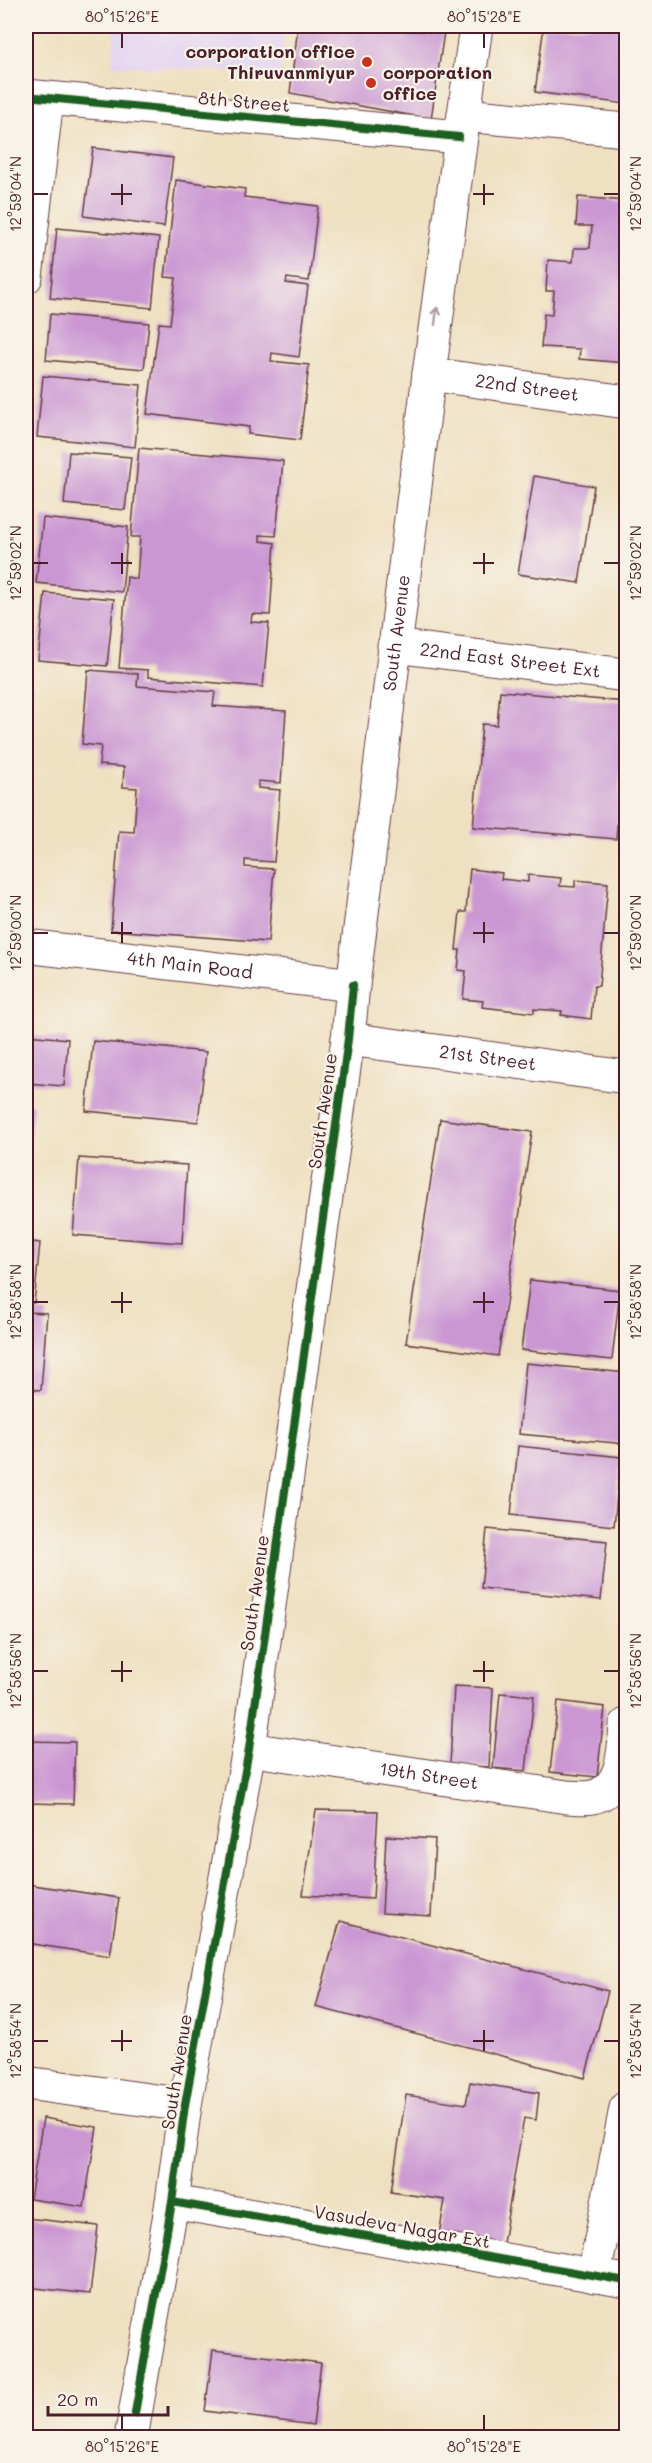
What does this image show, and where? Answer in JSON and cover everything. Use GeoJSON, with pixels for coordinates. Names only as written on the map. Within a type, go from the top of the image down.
{"type":"FeatureCollection","features":[{"type":"Feature","properties":{"kind":"street","name":"South Avenue"},"geometry":{"type":"LineString","coordinates":[[133,2426],[172,2202],[185,2105],[249,1749],[348,1039],[394,646],[476,26]]}},
{"type":"Feature","properties":{"kind":"street","name":"8th Street"},"geometry":{"type":"LineString","coordinates":[[36,97],[462,126],[627,130]]}},
{"type":"Feature","properties":{"kind":"street"},"geometry":{"type":"LineString","coordinates":[[26,277],[36,97]]}},
{"type":"Feature","properties":{"kind":"street","name":"22nd Street"},"geometry":{"type":"LineString","coordinates":[[429,374],[627,402]]}},
{"type":"Feature","properties":{"kind":"street","name":"22nd East Street Ext"},"geometry":{"type":"LineString","coordinates":[[394,646],[627,675]]}},
{"type":"Feature","properties":{"kind":"street","name":"4th Main Road"},"geometry":{"type":"LineString","coordinates":[[26,946],[353,985]]}},
{"type":"Feature","properties":{"kind":"street","name":"21st Street"},"geometry":{"type":"LineString","coordinates":[[348,1039],[627,1077]]}},
{"type":"Feature","properties":{"kind":"street","name":"19th Street"},"geometry":{"type":"LineString","coordinates":[[249,1749],[567,1797],[592,1797],[608,1790],[618,1774],[627,1725]]}},
{"type":"Feature","properties":{"kind":"street"},"geometry":{"type":"LineString","coordinates":[[26,2083],[185,2105]]}},
{"type":"Feature","properties":{"kind":"street"},"geometry":{"type":"LineString","coordinates":[[594,2276],[627,2108]]}},
{"type":"Feature","properties":{"kind":"street","name":"Vasudeva Nagar Ext"},"geometry":{"type":"LineString","coordinates":[[172,2202],[627,2280]]}},
{"type":"Feature","properties":{"kind":"shaded area"},"geometry":{"type":"Polygon","coordinates":[[[115,26],[285,26],[280,74],[113,65],[115,26]]]}},
{"type":"Feature","properties":{"kind":"building","name":"corporation office Thiruvanmiyur"},"geometry":{"type":"Polygon","coordinates":[[[298,26],[444,32],[431,119],[290,93],[298,26]]]}},
{"type":"Feature","properties":{"kind":"building"},"geometry":{"type":"Polygon","coordinates":[[[544,26],[626,26],[626,104],[535,92],[544,26]]]}},
{"type":"Feature","properties":{"kind":"building"},"geometry":{"type":"Polygon","coordinates":[[[93,148],[173,158],[164,227],[84,216],[93,148]]]}},
{"type":"Feature","properties":{"kind":"building"},"geometry":{"type":"Polygon","coordinates":[[[176,180],[245,189],[244,197],[318,206],[309,281],[287,278],[286,283],[308,286],[299,357],[272,353],[271,361],[309,365],[300,440],[248,434],[249,427],[147,414],[159,323],[170,324],[176,278],[165,277],[176,180]]]}},
{"type":"Feature","properties":{"kind":"building"},"geometry":{"type":"Polygon","coordinates":[[[578,197],[626,201],[626,363],[579,359],[580,349],[541,347],[544,314],[552,315],[554,291],[546,291],[548,260],[573,262],[574,248],[590,248],[592,226],[576,226],[578,197]]]}},
{"type":"Feature","properties":{"kind":"building"},"geometry":{"type":"Polygon","coordinates":[[[57,228],[159,238],[152,308],[50,298],[57,228]]]}},
{"type":"Feature","properties":{"kind":"building"},"geometry":{"type":"Polygon","coordinates":[[[50,314],[149,323],[144,369],[46,360],[50,314]]]}},
{"type":"Feature","properties":{"kind":"building"},"geometry":{"type":"Polygon","coordinates":[[[43,376],[141,385],[135,447],[37,437],[43,376]]]}},
{"type":"Feature","properties":{"kind":"building"},"geometry":{"type":"Polygon","coordinates":[[[139,448],[283,461],[276,536],[260,535],[260,541],[275,543],[270,615],[252,614],[251,622],[269,623],[263,687],[148,677],[148,670],[119,668],[127,577],[137,579],[140,537],[131,537],[139,448]]]}},
{"type":"Feature","properties":{"kind":"building"},"geometry":{"type":"Polygon","coordinates":[[[69,452],[131,457],[125,510],[64,504],[69,452]]]}},
{"type":"Feature","properties":{"kind":"building"},"geometry":{"type":"Polygon","coordinates":[[[534,476],[594,486],[579,583],[518,574],[534,476]]]}},
{"type":"Feature","properties":{"kind":"building"},"geometry":{"type":"Polygon","coordinates":[[[43,518],[128,527],[122,592],[36,583],[43,518]]]}},
{"type":"Feature","properties":{"kind":"building"},"geometry":{"type":"Polygon","coordinates":[[[45,593],[114,599],[107,666],[38,660],[45,593]]]}},
{"type":"Feature","properties":{"kind":"building"},"geometry":{"type":"Polygon","coordinates":[[[88,670],[138,674],[137,686],[215,692],[213,706],[286,711],[281,783],[258,781],[258,788],[280,790],[274,862],[245,860],[245,867],[274,869],[268,942],[111,930],[119,831],[134,832],[137,788],[123,787],[124,767],[99,765],[101,746],[82,744],[88,670]]]}},
{"type":"Feature","properties":{"kind":"building"},"geometry":{"type":"Polygon","coordinates":[[[500,691],[626,702],[616,839],[473,827],[482,724],[497,725],[500,691]]]}},
{"type":"Feature","properties":{"kind":"building"},"geometry":{"type":"Polygon","coordinates":[[[26,696],[31,696],[27,733],[26,733],[26,696]]]}},
{"type":"Feature","properties":{"kind":"building"},"geometry":{"type":"Polygon","coordinates":[[[470,869],[502,873],[501,879],[528,882],[528,875],[561,878],[560,886],[575,887],[575,880],[608,883],[599,986],[594,986],[591,1019],[561,1015],[562,1011],[534,1009],[534,1013],[482,1007],[483,1001],[463,999],[466,971],[458,970],[460,950],[456,950],[460,912],[466,912],[470,869]]]}},
{"type":"Feature","properties":{"kind":"building"},"geometry":{"type":"Polygon","coordinates":[[[26,1035],[68,1039],[64,1086],[26,1083],[26,1035]]]}},
{"type":"Feature","properties":{"kind":"building"},"geometry":{"type":"Polygon","coordinates":[[[93,1041],[206,1052],[198,1122],[86,1111],[93,1041]]]}},
{"type":"Feature","properties":{"kind":"building"},"geometry":{"type":"Polygon","coordinates":[[[26,1104],[33,1105],[27,1160],[26,1160],[26,1104]]]}},
{"type":"Feature","properties":{"kind":"building"},"geometry":{"type":"Polygon","coordinates":[[[440,1119],[532,1132],[498,1356],[406,1343],[440,1119]]]}},
{"type":"Feature","properties":{"kind":"building"},"geometry":{"type":"Polygon","coordinates":[[[79,1158],[187,1165],[182,1243],[73,1235],[79,1158]]]}},
{"type":"Feature","properties":{"kind":"building"},"geometry":{"type":"Polygon","coordinates":[[[26,1241],[40,1243],[34,1303],[26,1302],[26,1241]]]}},
{"type":"Feature","properties":{"kind":"building"},"geometry":{"type":"Polygon","coordinates":[[[530,1280],[620,1290],[612,1360],[521,1350],[530,1280]]]}},
{"type":"Feature","properties":{"kind":"building"},"geometry":{"type":"Polygon","coordinates":[[[26,1312],[47,1313],[41,1390],[26,1389],[26,1312]]]}},
{"type":"Feature","properties":{"kind":"building"},"geometry":{"type":"Polygon","coordinates":[[[526,1363],[626,1373],[626,1444],[519,1434],[526,1363]]]}},
{"type":"Feature","properties":{"kind":"building"},"geometry":{"type":"Polygon","coordinates":[[[518,1446],[621,1457],[614,1526],[511,1515],[518,1446]]]}},
{"type":"Feature","properties":{"kind":"building"},"geometry":{"type":"Polygon","coordinates":[[[487,1529],[607,1541],[601,1600],[481,1588],[487,1529]]]}},
{"type":"Feature","properties":{"kind":"building"},"geometry":{"type":"Polygon","coordinates":[[[454,1686],[493,1688],[489,1767],[450,1765],[454,1686]]]}},
{"type":"Feature","properties":{"kind":"building"},"geometry":{"type":"Polygon","coordinates":[[[500,1693],[534,1696],[526,1771],[493,1768],[500,1693]]]}},
{"type":"Feature","properties":{"kind":"building"},"geometry":{"type":"Polygon","coordinates":[[[558,1701],[605,1707],[597,1777],[550,1772],[558,1701]]]}},
{"type":"Feature","properties":{"kind":"building"},"geometry":{"type":"Polygon","coordinates":[[[26,1741],[75,1742],[73,1804],[26,1803],[26,1741]]]}},
{"type":"Feature","properties":{"kind":"building"},"geometry":{"type":"Polygon","coordinates":[[[316,1810],[378,1811],[373,1899],[303,1895],[316,1810]]]}},
{"type":"Feature","properties":{"kind":"building"},"geometry":{"type":"Polygon","coordinates":[[[386,1836],[435,1839],[431,1916],[382,1913],[386,1836]]]}},
{"type":"Feature","properties":{"kind":"building"},"geometry":{"type":"Polygon","coordinates":[[[26,1884],[119,1898],[110,1956],[26,1943],[26,1884]]]}},
{"type":"Feature","properties":{"kind":"building"},"geometry":{"type":"Polygon","coordinates":[[[340,1921],[608,1991],[585,2078],[316,2007],[340,1921]]]}},
{"type":"Feature","properties":{"kind":"building"},"geometry":{"type":"Polygon","coordinates":[[[470,2082],[539,2093],[536,2120],[524,2118],[502,2249],[438,2240],[445,2200],[391,2192],[406,2095],[466,2104],[470,2082]]]}},
{"type":"Feature","properties":{"kind":"building"},"geometry":{"type":"Polygon","coordinates":[[[43,2118],[97,2127],[84,2207],[30,2199],[43,2118]]]}},
{"type":"Feature","properties":{"kind":"building"},"geometry":{"type":"Polygon","coordinates":[[[26,2218],[98,2226],[90,2294],[26,2287],[26,2218]]]}},
{"type":"Feature","properties":{"kind":"building"},"geometry":{"type":"Polygon","coordinates":[[[213,2350],[321,2363],[313,2425],[205,2411],[213,2350]]]}},
{"type":"Feature","properties":{"kind":"cycle path"},"geometry":{"type":"LineString","coordinates":[[26,96],[459,137]]}},
{"type":"Feature","properties":{"kind":"cycle path"},"geometry":{"type":"LineString","coordinates":[[135,2413],[172,2202],[185,2105],[249,1749],[348,1039],[353,985]]}},
{"type":"Feature","properties":{"kind":"cycle path"},"geometry":{"type":"LineString","coordinates":[[172,2202],[626,2281]]}},
{"type":"Feature","properties":{"kind":"place","name":"corporation office Thiruvanmiyur"},"geometry":{"type":"Point","coordinates":[367,62]}},
{"type":"Feature","properties":{"kind":"place","name":"corporation office"},"geometry":{"type":"Point","coordinates":[371,83]}}]}
